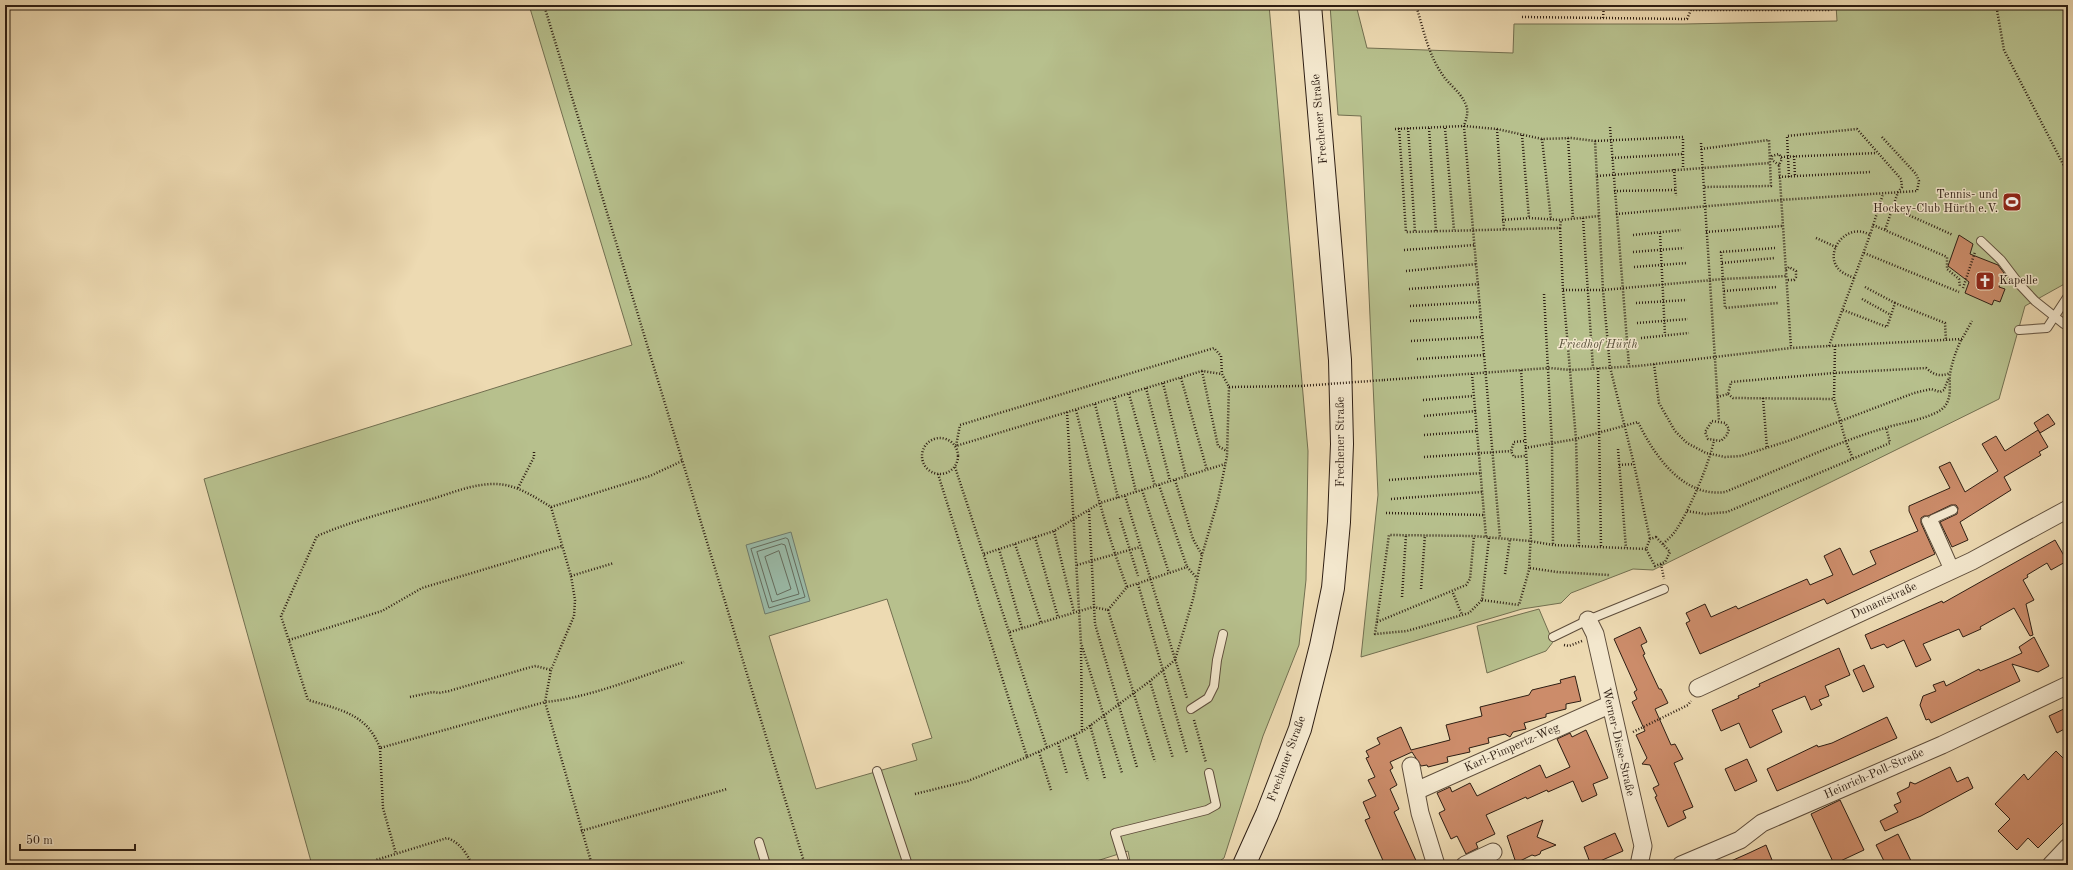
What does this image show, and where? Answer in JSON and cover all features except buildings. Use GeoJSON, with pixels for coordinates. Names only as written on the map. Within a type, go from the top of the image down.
{"type":"FeatureCollection","features":[{"type":"Feature","properties":{"kind":"main road","name":"Frechener Straße"},"geometry":{"type":"LineString","coordinates":[[1244,865],[1267,814],[1300,729],[1321,646],[1333,588],[1339,522],[1342,444],[1340,360],[1310,5]]}},
{"type":"Feature","properties":{"kind":"street","name":"Dunantstraße"},"geometry":{"type":"LineString","coordinates":[[1698,688],[1952,570],[2068,508]]}},
{"type":"Feature","properties":{"kind":"street","name":"Werner-Disse-Straße"},"geometry":{"type":"LineString","coordinates":[[1591,627],[1643,846],[1640,865]]}},
{"type":"Feature","properties":{"kind":"street","name":"Heinrich-Poll-Straße"},"geometry":{"type":"LineString","coordinates":[[1681,865],[1740,840],[1762,823],[1942,745],[2068,685]]}},
{"type":"Feature","properties":{"kind":"street","name":"Karl-Pimpertz-Weg"},"geometry":{"type":"LineString","coordinates":[[1416,791],[1609,705]]}},
{"type":"Feature","properties":{"kind":"street"},"geometry":{"type":"LineString","coordinates":[[1411,766],[1420,813],[1436,865]]}},
{"type":"Feature","properties":{"kind":"street"},"geometry":{"type":"LineString","coordinates":[[2051,865],[2068,847]]}},
{"type":"Feature","properties":{"kind":"street"},"geometry":{"type":"LineString","coordinates":[[1465,865],[1493,852]]}},
{"type":"Feature","properties":{"kind":"lane"},"geometry":{"type":"LineString","coordinates":[[1981,241],[2001,260],[2034,301],[2067,325]]}},
{"type":"Feature","properties":{"kind":"lane"},"geometry":{"type":"LineString","coordinates":[[2019,330],[2047,328],[2068,296]]}},
{"type":"Feature","properties":{"kind":"lane"},"geometry":{"type":"LineString","coordinates":[[1952,570],[1933,519],[1953,510]]}},
{"type":"Feature","properties":{"kind":"lane"},"geometry":{"type":"LineString","coordinates":[[1926,521],[1952,570]]}},
{"type":"Feature","properties":{"kind":"lane"},"geometry":{"type":"LineString","coordinates":[[1553,637],[1591,627],[1664,589]]}},
{"type":"Feature","properties":{"kind":"lane"},"geometry":{"type":"LineString","coordinates":[[1190,709],[1208,698],[1214,686],[1217,660],[1224,634]]}},
{"type":"Feature","properties":{"kind":"lane"},"geometry":{"type":"LineString","coordinates":[[877,771],[908,865]]}},
{"type":"Feature","properties":{"kind":"lane"},"geometry":{"type":"LineString","coordinates":[[1125,865],[1115,834],[1207,810],[1216,805],[1209,774]]}},
{"type":"Feature","properties":{"kind":"lane"},"geometry":{"type":"LineString","coordinates":[[759,842],[766,865]]}},
{"type":"Feature","properties":{"kind":"path"},"geometry":{"type":"LineString","coordinates":[[544,5],[805,865]]}},
{"type":"Feature","properties":{"kind":"path"},"geometry":{"type":"LineString","coordinates":[[1416,5],[1427,42],[1442,75],[1458,91],[1466,105],[1468,113],[1464,126],[1484,355],[1487,373],[1500,538]]}},
{"type":"Feature","properties":{"kind":"path"},"geometry":{"type":"LineString","coordinates":[[1603,18],[1604,5]]}},
{"type":"Feature","properties":{"kind":"path"},"geometry":{"type":"LineString","coordinates":[[1825,5],[1830,10]]}},
{"type":"Feature","properties":{"kind":"path"},"geometry":{"type":"LineString","coordinates":[[1522,17],[1687,19],[1691,10],[1830,10],[1842,5]]}},
{"type":"Feature","properties":{"kind":"path"},"geometry":{"type":"LineString","coordinates":[[1998,5],[1997,10],[2004,50],[2068,170]]}},
{"type":"Feature","properties":{"kind":"path"},"geometry":{"type":"LineString","coordinates":[[1560,228],[1504,230],[1474,229],[1406,232],[1397,128],[1445,128],[1464,126],[1497,129],[1542,139],[1568,138],[1594,141],[1682,137],[1684,169]]}},
{"type":"Feature","properties":{"kind":"path"},"geometry":{"type":"LineString","coordinates":[[1610,127],[1629,366]]}},
{"type":"Feature","properties":{"kind":"path"},"geometry":{"type":"LineString","coordinates":[[1408,128],[1415,232]]}},
{"type":"Feature","properties":{"kind":"path"},"geometry":{"type":"LineString","coordinates":[[1429,128],[1436,231]]}},
{"type":"Feature","properties":{"kind":"path"},"geometry":{"type":"LineString","coordinates":[[1445,128],[1454,230]]}},
{"type":"Feature","properties":{"kind":"path"},"geometry":{"type":"LineString","coordinates":[[1497,129],[1502,220],[1504,230]]}},
{"type":"Feature","properties":{"kind":"path"},"geometry":{"type":"LineString","coordinates":[[1789,177],[1787,136],[1857,129],[1901,179],[1902,187],[1898,192],[1885,230]]}},
{"type":"Feature","properties":{"kind":"path"},"geometry":{"type":"LineString","coordinates":[[1522,135],[1529,218]]}},
{"type":"Feature","properties":{"kind":"path"},"geometry":{"type":"LineString","coordinates":[[1616,214],[1780,200],[1917,191],[1919,181],[1916,174],[1881,136]]}},
{"type":"Feature","properties":{"kind":"path"},"geometry":{"type":"LineString","coordinates":[[1568,138],[1573,219]]}},
{"type":"Feature","properties":{"kind":"path"},"geometry":{"type":"LineString","coordinates":[[1542,139],[1551,220]]}},
{"type":"Feature","properties":{"kind":"path"},"geometry":{"type":"LineString","coordinates":[[1701,149],[1769,140],[1771,161],[1771,186],[1704,186]]}},
{"type":"Feature","properties":{"kind":"path"},"geometry":{"type":"LineString","coordinates":[[1594,141],[1603,290],[1610,367],[1634,464],[1650,539],[1646,549],[1655,566],[1665,562],[1670,552],[1656,537],[1650,539]]}},
{"type":"Feature","properties":{"kind":"path"},"geometry":{"type":"LineString","coordinates":[[1701,143],[1719,421]]}},
{"type":"Feature","properties":{"kind":"path"},"geometry":{"type":"LineString","coordinates":[[1771,161],[1772,156],[1775,154],[1779,154],[1781,157],[1788,157],[1877,153]]}},
{"type":"Feature","properties":{"kind":"path"},"geometry":{"type":"LineString","coordinates":[[1612,158],[1682,154]]}},
{"type":"Feature","properties":{"kind":"path"},"geometry":{"type":"LineString","coordinates":[[1794,156],[1795,176]]}},
{"type":"Feature","properties":{"kind":"path"},"geometry":{"type":"LineString","coordinates":[[1781,157],[1782,162],[1779,165],[1780,200],[1787,276],[1791,348]]}},
{"type":"Feature","properties":{"kind":"path"},"geometry":{"type":"LineString","coordinates":[[1597,176],[1771,161],[1779,165]]}},
{"type":"Feature","properties":{"kind":"path"},"geometry":{"type":"LineString","coordinates":[[1674,169],[1676,196]]}},
{"type":"Feature","properties":{"kind":"path"},"geometry":{"type":"LineString","coordinates":[[1779,177],[1871,172]]}},
{"type":"Feature","properties":{"kind":"path"},"geometry":{"type":"LineString","coordinates":[[1614,191],[1675,190]]}},
{"type":"Feature","properties":{"kind":"path"},"geometry":{"type":"LineString","coordinates":[[1829,346],[1864,253],[1883,194]]}},
{"type":"Feature","properties":{"kind":"path"},"geometry":{"type":"LineString","coordinates":[[1893,208],[1953,235]]}},
{"type":"Feature","properties":{"kind":"path"},"geometry":{"type":"LineString","coordinates":[[1502,220],[1529,218],[1561,220],[1599,216]]}},
{"type":"Feature","properties":{"kind":"path"},"geometry":{"type":"LineString","coordinates":[[1583,218],[1593,368]]}},
{"type":"Feature","properties":{"kind":"path"},"geometry":{"type":"LineString","coordinates":[[1561,220],[1560,228],[1563,290],[1576,439],[1579,546]]}},
{"type":"Feature","properties":{"kind":"path"},"geometry":{"type":"LineString","coordinates":[[1873,225],[1948,257],[1947,270],[1959,279],[1962,287],[1977,246],[1981,241]]}},
{"type":"Feature","properties":{"kind":"path"},"geometry":{"type":"LineString","coordinates":[[1706,232],[1782,226]]}},
{"type":"Feature","properties":{"kind":"path"},"geometry":{"type":"LineString","coordinates":[[1633,235],[1681,230]]}},
{"type":"Feature","properties":{"kind":"path"},"geometry":{"type":"LineString","coordinates":[[1854,278],[1842,272],[1837,267],[1835,260],[1836,247],[1841,238],[1852,231],[1859,231],[1870,235]]}},
{"type":"Feature","properties":{"kind":"path"},"geometry":{"type":"LineString","coordinates":[[1660,233],[1665,335]]}},
{"type":"Feature","properties":{"kind":"path"},"geometry":{"type":"LineString","coordinates":[[1816,238],[1836,247]]}},
{"type":"Feature","properties":{"kind":"path"},"geometry":{"type":"LineString","coordinates":[[1404,250],[1475,245]]}},
{"type":"Feature","properties":{"kind":"path"},"geometry":{"type":"LineString","coordinates":[[1633,252],[1684,248]]}},
{"type":"Feature","properties":{"kind":"path"},"geometry":{"type":"LineString","coordinates":[[1774,248],[1721,252],[1725,308],[1778,303]]}},
{"type":"Feature","properties":{"kind":"path"},"geometry":{"type":"LineString","coordinates":[[1864,253],[1959,292]]}},
{"type":"Feature","properties":{"kind":"path"},"geometry":{"type":"LineString","coordinates":[[1722,263],[1775,258]]}},
{"type":"Feature","properties":{"kind":"path"},"geometry":{"type":"LineString","coordinates":[[1634,267],[1687,263]]}},
{"type":"Feature","properties":{"kind":"path"},"geometry":{"type":"LineString","coordinates":[[1406,271],[1477,264]]}},
{"type":"Feature","properties":{"kind":"path"},"geometry":{"type":"LineString","coordinates":[[1786,270],[1789,267],[1796,271],[1796,277],[1794,280],[1787,280]]}},
{"type":"Feature","properties":{"kind":"path"},"geometry":{"type":"LineString","coordinates":[[1563,290],[1603,290],[1723,279],[1787,276]]}},
{"type":"Feature","properties":{"kind":"path"},"geometry":{"type":"LineString","coordinates":[[1409,289],[1479,284]]}},
{"type":"Feature","properties":{"kind":"path"},"geometry":{"type":"LineString","coordinates":[[1724,291],[1777,287]]}},
{"type":"Feature","properties":{"kind":"path"},"geometry":{"type":"LineString","coordinates":[[1865,287],[1895,303],[1945,323],[1946,341]]}},
{"type":"Feature","properties":{"kind":"path"},"geometry":{"type":"LineString","coordinates":[[1544,294],[1552,444],[1552,545]]}},
{"type":"Feature","properties":{"kind":"path"},"geometry":{"type":"LineString","coordinates":[[1862,299],[1891,315]]}},
{"type":"Feature","properties":{"kind":"path"},"geometry":{"type":"LineString","coordinates":[[1636,303],[1687,300]]}},
{"type":"Feature","properties":{"kind":"path"},"geometry":{"type":"LineString","coordinates":[[1410,306],[1480,302]]}},
{"type":"Feature","properties":{"kind":"path"},"geometry":{"type":"LineString","coordinates":[[1843,310],[1887,327],[1895,303]]}},
{"type":"Feature","properties":{"kind":"path"},"geometry":{"type":"LineString","coordinates":[[1410,320],[1481,317]]}},
{"type":"Feature","properties":{"kind":"path"},"geometry":{"type":"LineString","coordinates":[[1637,323],[1688,319]]}},
{"type":"Feature","properties":{"kind":"path"},"geometry":{"type":"LineString","coordinates":[[1654,364],[1659,403],[1664,416],[1675,431],[1687,442],[1711,454],[1726,457],[1741,456],[1840,422],[1914,393],[1932,389],[1940,392],[1944,390],[1962,339],[1972,321]]}},
{"type":"Feature","properties":{"kind":"path"},"geometry":{"type":"LineString","coordinates":[[1640,338],[1690,333]]}},
{"type":"Feature","properties":{"kind":"path"},"geometry":{"type":"LineString","coordinates":[[1411,341],[1483,337]]}},
{"type":"Feature","properties":{"kind":"path"},"geometry":{"type":"LineString","coordinates":[[1229,387],[1301,386],[1549,368],[1571,370],[1654,364],[1791,348],[1962,339]]}},
{"type":"Feature","properties":{"kind":"path"},"geometry":{"type":"LineString","coordinates":[[1835,346],[1834,399],[1852,459]]}},
{"type":"Feature","properties":{"kind":"path"},"geometry":{"type":"LineString","coordinates":[[915,794],[968,781],[1039,752],[1048,748],[1082,731],[1135,693],[1175,660],[1193,600],[1202,555],[1218,500],[1227,451],[1229,387],[1222,374],[1221,356],[1214,348],[960,425],[956,446],[958,456],[955,467],[1048,748]]}},
{"type":"Feature","properties":{"kind":"path"},"geometry":{"type":"LineString","coordinates":[[1417,359],[1484,355]]}},
{"type":"Feature","properties":{"kind":"path"},"geometry":{"type":"LineString","coordinates":[[1598,368],[1601,546]]}},
{"type":"Feature","properties":{"kind":"path"},"geometry":{"type":"LineString","coordinates":[[1728,394],[1731,382],[1834,373],[1926,368],[1932,374],[1942,376],[1950,373]]}},
{"type":"Feature","properties":{"kind":"path"},"geometry":{"type":"LineString","coordinates":[[1482,600],[1519,605],[1530,568],[1531,533],[1524,441],[1521,370]]}},
{"type":"Feature","properties":{"kind":"path"},"geometry":{"type":"LineString","coordinates":[[956,446],[1202,371],[1222,374]]}},
{"type":"Feature","properties":{"kind":"path"},"geometry":{"type":"LineString","coordinates":[[1202,371],[1218,446],[1227,451]]}},
{"type":"Feature","properties":{"kind":"path"},"geometry":{"type":"LineString","coordinates":[[1525,448],[1576,439],[1638,422],[1646,439],[1662,462],[1696,489],[1706,492],[1725,492],[1846,442],[1886,427],[1932,414],[1944,408],[1950,394],[1950,373]]}},
{"type":"Feature","properties":{"kind":"path"},"geometry":{"type":"LineString","coordinates":[[1472,374],[1473,396],[1476,411],[1482,473],[1486,537]]}},
{"type":"Feature","properties":{"kind":"path"},"geometry":{"type":"LineString","coordinates":[[1181,378],[1207,470]]}},
{"type":"Feature","properties":{"kind":"path"},"geometry":{"type":"LineString","coordinates":[[1163,383],[1186,476]]}},
{"type":"Feature","properties":{"kind":"path"},"geometry":{"type":"LineString","coordinates":[[1146,388],[1170,481]]}},
{"type":"Feature","properties":{"kind":"path"},"geometry":{"type":"LineString","coordinates":[[1130,394],[1155,486]]}},
{"type":"Feature","properties":{"kind":"path"},"geometry":{"type":"LineString","coordinates":[[1717,397],[1728,394]]}},
{"type":"Feature","properties":{"kind":"path"},"geometry":{"type":"LineString","coordinates":[[1728,394],[1733,398],[1834,399]]}},
{"type":"Feature","properties":{"kind":"path"},"geometry":{"type":"LineString","coordinates":[[1423,400],[1473,396]]}},
{"type":"Feature","properties":{"kind":"path"},"geometry":{"type":"LineString","coordinates":[[1114,398],[1136,492]]}},
{"type":"Feature","properties":{"kind":"path"},"geometry":{"type":"LineString","coordinates":[[1763,398],[1767,448]]}},
{"type":"Feature","properties":{"kind":"path"},"geometry":{"type":"LineString","coordinates":[[1095,404],[1118,498]]}},
{"type":"Feature","properties":{"kind":"path"},"geometry":{"type":"LineString","coordinates":[[1076,410],[1114,555],[1127,588]]}},
{"type":"Feature","properties":{"kind":"path"},"geometry":{"type":"LineString","coordinates":[[1424,416],[1476,411]]}},
{"type":"Feature","properties":{"kind":"path"},"geometry":{"type":"LineString","coordinates":[[1067,412],[1080,610],[1082,731]]}},
{"type":"Feature","properties":{"kind":"path"},"geometry":{"type":"LineString","coordinates":[[1712,421],[1725,423],[1729,430],[1727,435],[1721,441],[1714,440],[1708,439],[1705,432],[1712,421]]}},
{"type":"Feature","properties":{"kind":"path"},"geometry":{"type":"LineString","coordinates":[[1686,511],[1705,514],[1727,512],[1890,443],[1886,427]]}},
{"type":"Feature","properties":{"kind":"path"},"geometry":{"type":"LineString","coordinates":[[1424,435],[1477,431]]}},
{"type":"Feature","properties":{"kind":"path"},"geometry":{"type":"LineString","coordinates":[[955,467],[950,471],[938,474],[932,472],[924,464],[922,452],[924,446],[934,438],[946,438],[956,446]]}},
{"type":"Feature","properties":{"kind":"path"},"geometry":{"type":"LineString","coordinates":[[1663,544],[1676,530],[1686,511],[1711,454],[1714,440]]}},
{"type":"Feature","properties":{"kind":"path"},"geometry":{"type":"LineString","coordinates":[[1524,441],[1514,442],[1511,451],[1514,457],[1525,456]]}},
{"type":"Feature","properties":{"kind":"path"},"geometry":{"type":"LineString","coordinates":[[1618,449],[1626,548]]}},
{"type":"Feature","properties":{"kind":"path"},"geometry":{"type":"LineString","coordinates":[[518,488],[534,457],[534,450]]}},
{"type":"Feature","properties":{"kind":"path"},"geometry":{"type":"LineString","coordinates":[[1424,456],[1511,451]]}},
{"type":"Feature","properties":{"kind":"path"},"geometry":{"type":"LineString","coordinates":[[551,507],[650,476],[682,461]]}},
{"type":"Feature","properties":{"kind":"path"},"geometry":{"type":"LineString","coordinates":[[984,554],[1054,531],[1100,504],[1225,464]]}},
{"type":"Feature","properties":{"kind":"path"},"geometry":{"type":"LineString","coordinates":[[1619,466],[1634,464]]}},
{"type":"Feature","properties":{"kind":"path"},"geometry":{"type":"LineString","coordinates":[[1389,480],[1482,473]]}},
{"type":"Feature","properties":{"kind":"path"},"geometry":{"type":"LineString","coordinates":[[938,474],[1027,757]]}},
{"type":"Feature","properties":{"kind":"path"},"geometry":{"type":"LineString","coordinates":[[1175,480],[1193,539],[1202,555]]}},
{"type":"Feature","properties":{"kind":"path"},"geometry":{"type":"LineString","coordinates":[[396,854],[383,808],[380,748],[370,728],[360,719],[340,709],[308,700],[281,616],[317,536],[339,526],[427,501],[461,488],[493,484],[518,488],[551,507],[571,576],[575,600],[574,616],[551,670],[545,702],[592,865]]}},
{"type":"Feature","properties":{"kind":"path"},"geometry":{"type":"LineString","coordinates":[[1159,485],[1188,567],[1197,578]]}},
{"type":"Feature","properties":{"kind":"path"},"geometry":{"type":"LineString","coordinates":[[1142,490],[1169,573]]}},
{"type":"Feature","properties":{"kind":"path"},"geometry":{"type":"LineString","coordinates":[[1391,499],[1482,492]]}},
{"type":"Feature","properties":{"kind":"path"},"geometry":{"type":"LineString","coordinates":[[1125,496],[1209,774]]}},
{"type":"Feature","properties":{"kind":"path"},"geometry":{"type":"LineString","coordinates":[[1089,511],[1095,624],[1137,767]]}},
{"type":"Feature","properties":{"kind":"path"},"geometry":{"type":"LineString","coordinates":[[1386,513],[1484,515]]}},
{"type":"Feature","properties":{"kind":"path"},"geometry":{"type":"LineString","coordinates":[[1120,518],[1138,576]]}},
{"type":"Feature","properties":{"kind":"path"},"geometry":{"type":"LineString","coordinates":[[1054,531],[1074,612]]}},
{"type":"Feature","properties":{"kind":"path"},"geometry":{"type":"LineString","coordinates":[[1489,538],[1482,600],[1469,613],[1407,631],[1375,634],[1389,535],[1474,536],[1530,541],[1552,545],[1646,549]]}},
{"type":"Feature","properties":{"kind":"path"},"geometry":{"type":"LineString","coordinates":[[1402,597],[1406,535]]}},
{"type":"Feature","properties":{"kind":"path"},"geometry":{"type":"LineString","coordinates":[[1421,589],[1425,535]]}},
{"type":"Feature","properties":{"kind":"path"},"geometry":{"type":"LineString","coordinates":[[1377,622],[1453,593],[1466,585],[1470,579],[1474,536]]}},
{"type":"Feature","properties":{"kind":"path"},"geometry":{"type":"LineString","coordinates":[[1035,537],[1058,617]]}},
{"type":"Feature","properties":{"kind":"path"},"geometry":{"type":"LineString","coordinates":[[1505,574],[1510,539]]}},
{"type":"Feature","properties":{"kind":"path"},"geometry":{"type":"LineString","coordinates":[[1015,544],[1040,622]]}},
{"type":"Feature","properties":{"kind":"path"},"geometry":{"type":"LineString","coordinates":[[289,640],[382,611],[422,588],[562,546]]}},
{"type":"Feature","properties":{"kind":"path"},"geometry":{"type":"LineString","coordinates":[[1077,565],[1140,547]]}},
{"type":"Feature","properties":{"kind":"path"},"geometry":{"type":"LineString","coordinates":[[998,549],[1022,628]]}},
{"type":"Feature","properties":{"kind":"path"},"geometry":{"type":"LineString","coordinates":[[571,576],[614,563]]}},
{"type":"Feature","properties":{"kind":"path"},"geometry":{"type":"LineString","coordinates":[[1108,610],[1127,588],[1188,567]]}},
{"type":"Feature","properties":{"kind":"path"},"geometry":{"type":"LineString","coordinates":[[1530,568],[1557,572],[1609,575]]}},
{"type":"Feature","properties":{"kind":"path"},"geometry":{"type":"LineString","coordinates":[[1138,584],[1164,669],[1187,753]]}},
{"type":"Feature","properties":{"kind":"path"},"geometry":{"type":"LineString","coordinates":[[1453,593],[1462,615]]}},
{"type":"Feature","properties":{"kind":"path"},"geometry":{"type":"LineString","coordinates":[[1010,632],[1080,610],[1094,607],[1108,610]]}},
{"type":"Feature","properties":{"kind":"path"},"geometry":{"type":"LineString","coordinates":[[1108,610],[1135,693],[1155,762]]}},
{"type":"Feature","properties":{"kind":"path"},"geometry":{"type":"LineString","coordinates":[[1562,644],[1569,646],[1591,627]]}},
{"type":"Feature","properties":{"kind":"path"},"geometry":{"type":"LineString","coordinates":[[1081,643],[1122,773]]}},
{"type":"Feature","properties":{"kind":"path"},"geometry":{"type":"LineString","coordinates":[[380,748],[545,702],[558,701],[606,688],[684,662]]}},
{"type":"Feature","properties":{"kind":"path"},"geometry":{"type":"LineString","coordinates":[[410,697],[433,692],[439,693],[449,691],[536,666],[551,670]]}},
{"type":"Feature","properties":{"kind":"path"},"geometry":{"type":"LineString","coordinates":[[1150,681],[1173,758]]}},
{"type":"Feature","properties":{"kind":"path"},"geometry":{"type":"LineString","coordinates":[[1617,740],[1688,705],[1698,688]]}},
{"type":"Feature","properties":{"kind":"path"},"geometry":{"type":"LineString","coordinates":[[1090,724],[1105,779]]}},
{"type":"Feature","properties":{"kind":"path"},"geometry":{"type":"LineString","coordinates":[[1074,735],[1088,781]]}},
{"type":"Feature","properties":{"kind":"path"},"geometry":{"type":"LineString","coordinates":[[1058,743],[1066,774]]}},
{"type":"Feature","properties":{"kind":"path"},"geometry":{"type":"LineString","coordinates":[[1039,752],[1051,790]]}},
{"type":"Feature","properties":{"kind":"path"},"geometry":{"type":"LineString","coordinates":[[582,831],[727,789]]}},
{"type":"Feature","properties":{"kind":"path"},"geometry":{"type":"LineString","coordinates":[[378,865],[376,860],[447,838],[454,840],[463,850],[472,865]]}},
{"type":"Feature","properties":{"kind":"green space"},"geometry":{"type":"Polygon","coordinates":[[[529,5],[1269,5],[1308,451],[1306,580],[1299,645],[1263,736],[1224,858],[1214,865],[1136,865],[1130,861],[1128,851],[1084,865],[312,865],[204,479],[632,345],[529,5]],[[887,599],[769,636],[816,789],[917,760],[912,744],[932,738],[887,599]]]}},
{"type":"Feature","properties":{"kind":"green space","name":"Friedhof Hürth"},"geometry":{"type":"Polygon","coordinates":[[[1330,5],[1356,5],[1367,48],[1513,53],[1514,24],[1684,24],[1837,21],[1836,5],[2068,5],[2068,282],[2025,306],[1999,399],[1653,570],[1633,569],[1571,593],[1561,603],[1522,609],[1361,657],[1378,495],[1361,116],[1338,115],[1330,5]]]}},
{"type":"Feature","properties":{"kind":"green space"},"geometry":{"type":"Polygon","coordinates":[[[1539,609],[1553,642],[1546,651],[1487,673],[1477,626],[1539,609]]]}},
{"type":"Feature","properties":{"kind":"water"},"geometry":{"type":"Polygon","coordinates":[[[791,532],[810,601],[765,614],[746,545],[791,532]]]}},
{"type":"Feature","properties":{"kind":"place","name":"Tennis- und Hockey-Club Hürth e.V."},"geometry":{"type":"Point","coordinates":[2012,202]}},
{"type":"Feature","properties":{"kind":"place","name":"Kapelle"},"geometry":{"type":"Point","coordinates":[1985,281]}}]}
